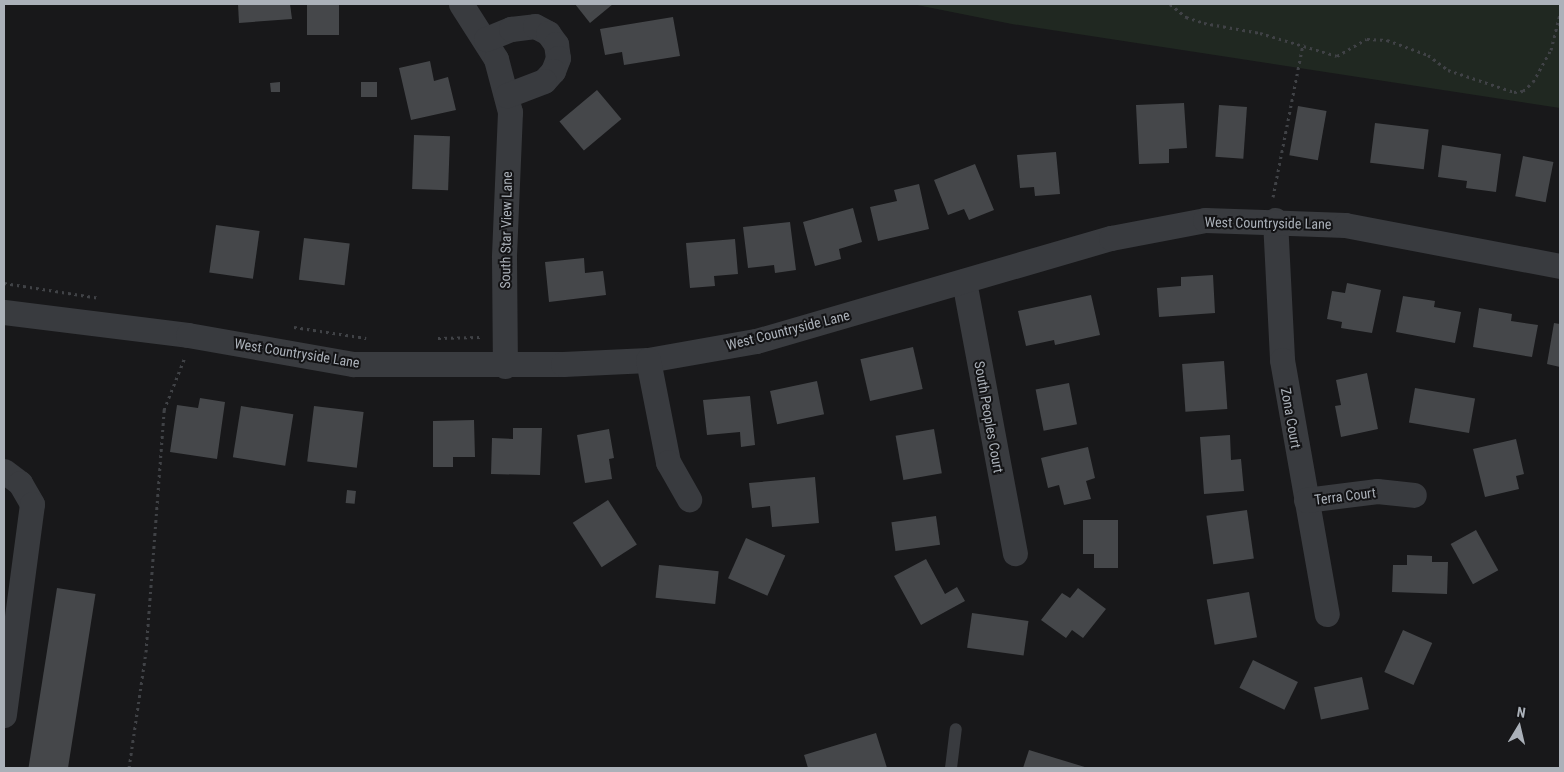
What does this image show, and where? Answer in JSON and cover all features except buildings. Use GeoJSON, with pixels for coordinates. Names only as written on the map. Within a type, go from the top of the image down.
{"type":"FeatureCollection","features":[{"type":"Feature","properties":{"kind":"street","name":"South Star View Lane"},"geometry":{"type":"LineString","coordinates":[[461,4],[486,39],[507,95],[510,112],[504,257],[506,366]]}},
{"type":"Feature","properties":{"kind":"street"},"geometry":{"type":"LineString","coordinates":[[486,39],[511,28],[535,26],[548,33],[556,44],[558,58],[549,76],[507,95]]}},
{"type":"Feature","properties":{"kind":"street","name":"West Countryside Lane"},"geometry":{"type":"LineString","coordinates":[[4,312],[188,336],[353,364],[506,366],[648,360],[756,341],[1111,238],[1205,220],[1275,220],[1345,225],[1560,266]]}},
{"type":"Feature","properties":{"kind":"street","name":"Zona Court"},"geometry":{"type":"LineString","coordinates":[[1275,220],[1282,360],[1327,614]]}},
{"type":"Feature","properties":{"kind":"street","name":"South Peoples Court"},"geometry":{"type":"LineString","coordinates":[[964,281],[1015,553]]}},
{"type":"Feature","properties":{"kind":"street"},"geometry":{"type":"LineString","coordinates":[[648,360],[668,462],[689,499]]}},
{"type":"Feature","properties":{"kind":"street"},"geometry":{"type":"LineString","coordinates":[[4,471],[20,483],[32,504],[4,715]]}},
{"type":"Feature","properties":{"kind":"street","name":"Terra Court"},"geometry":{"type":"LineString","coordinates":[[1306,500],[1377,491],[1414,494]]}},
{"type":"Feature","properties":{"kind":"lane"},"geometry":{"type":"LineString","coordinates":[[952,768],[956,729]]}},
{"type":"Feature","properties":{"kind":"path"},"geometry":{"type":"LineString","coordinates":[[1170,4],[1186,17],[1204,23],[1303,44],[1336,56],[1367,39],[1387,40],[1428,55],[1448,70],[1506,90],[1523,91],[1533,82],[1551,50],[1560,13]]}},
{"type":"Feature","properties":{"kind":"path"},"geometry":{"type":"LineString","coordinates":[[1275,220],[1273,194],[1303,44]]}},
{"type":"Feature","properties":{"kind":"path"},"geometry":{"type":"LineString","coordinates":[[4,283],[107,299]]}},
{"type":"Feature","properties":{"kind":"path"},"geometry":{"type":"LineString","coordinates":[[288,326],[375,340]]}},
{"type":"Feature","properties":{"kind":"path"},"geometry":{"type":"LineString","coordinates":[[431,338],[488,337]]}},
{"type":"Feature","properties":{"kind":"path"},"geometry":{"type":"LineString","coordinates":[[129,768],[146,652],[164,410],[184,360]]}},
{"type":"Feature","properties":{"kind":"shaded area"},"geometry":{"type":"Polygon","coordinates":[[[912,4],[1560,4],[1560,108],[1012,24],[912,4]]]}}]}
